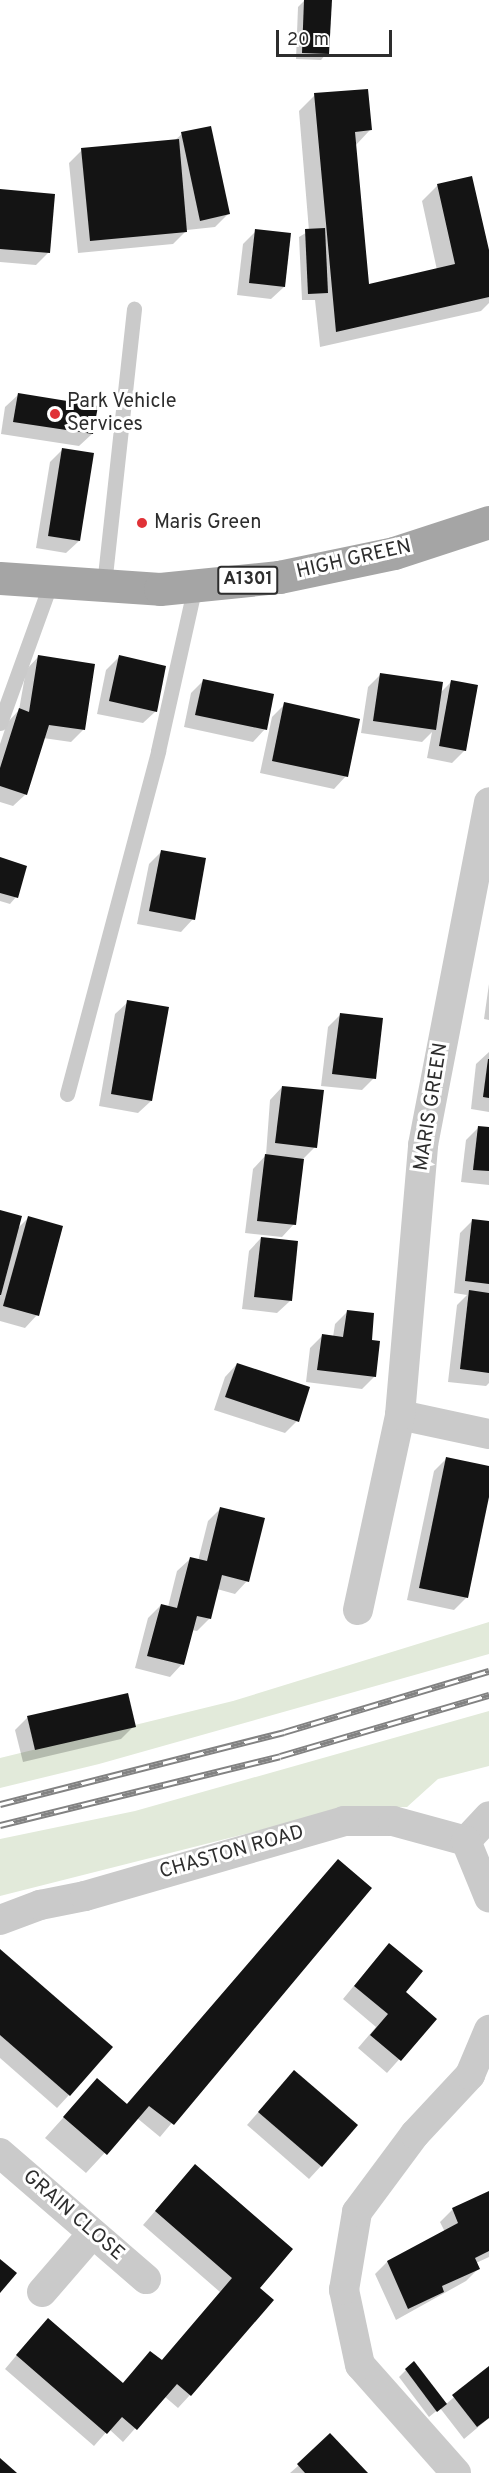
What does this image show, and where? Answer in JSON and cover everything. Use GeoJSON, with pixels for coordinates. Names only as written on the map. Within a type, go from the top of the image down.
{"type":"FeatureCollection","features":[{"type":"Feature","properties":{"kind":"main road","name":"HIGH GREEN"},"geometry":{"type":"LineString","coordinates":[[0,578],[160,588],[279,577],[394,553],[489,522]]}},
{"type":"Feature","properties":{"kind":"street","name":"MARIS GREEN"},"geometry":{"type":"LineString","coordinates":[[358,1610],[400,1415],[423,1145],[489,802]]}},
{"type":"Feature","properties":{"kind":"street"},"geometry":{"type":"LineString","coordinates":[[400,1415],[489,1434]]}},
{"type":"Feature","properties":{"kind":"street"},"geometry":{"type":"LineString","coordinates":[[489,1816],[466,1841],[489,1897]]}},
{"type":"Feature","properties":{"kind":"street","name":"CHASTON ROAD"},"geometry":{"type":"LineString","coordinates":[[0,1920],[40,1905],[85,1896],[344,1821],[393,1821],[466,1841]]}},
{"type":"Feature","properties":{"kind":"street"},"geometry":{"type":"LineString","coordinates":[[456,2473],[360,2365],[344,2290],[357,2212],[415,2134],[470,2075],[489,2030]]}},
{"type":"Feature","properties":{"kind":"street","name":"GRAIN CLOSE"},"geometry":{"type":"LineString","coordinates":[[0,2153],[146,2279]]}},
{"type":"Feature","properties":{"kind":"street"},"geometry":{"type":"LineString","coordinates":[[42,2292],[92,2234]]}},
{"type":"Feature","properties":{"kind":"lane"},"geometry":{"type":"LineString","coordinates":[[104,585],[134,309]]}},
{"type":"Feature","properties":{"kind":"lane"},"geometry":{"type":"LineString","coordinates":[[0,723],[51,582]]}},
{"type":"Feature","properties":{"kind":"lane"},"geometry":{"type":"LineString","coordinates":[[67,1094],[158,751],[195,585]]}},
{"type":"Feature","properties":{"kind":"green space"},"geometry":{"type":"Polygon","coordinates":[[[489,1622],[489,1654],[99,1764],[0,1788],[0,1758],[233,1701],[489,1622]]]}},
{"type":"Feature","properties":{"kind":"green space"},"geometry":{"type":"Polygon","coordinates":[[[489,1711],[489,1766],[438,1779],[407,1807],[348,1808],[0,1896],[0,1839],[135,1811],[489,1711]]]}},
{"type":"Feature","properties":{"kind":"building"},"geometry":{"type":"Polygon","coordinates":[[[304,0],[332,0],[329,54],[302,53],[304,0]]]}},
{"type":"Feature","properties":{"kind":"building"},"geometry":{"type":"Polygon","coordinates":[[[368,89],[372,130],[355,132],[369,284],[455,264],[437,184],[472,176],[489,250],[489,297],[336,332],[314,93],[368,89]]]}},
{"type":"Feature","properties":{"kind":"building"},"geometry":{"type":"Polygon","coordinates":[[[211,126],[230,214],[200,221],[181,132],[211,126]]]}},
{"type":"Feature","properties":{"kind":"building"},"geometry":{"type":"Polygon","coordinates":[[[179,139],[187,232],[90,241],[81,148],[179,139]]]}},
{"type":"Feature","properties":{"kind":"building"},"geometry":{"type":"Polygon","coordinates":[[[0,189],[55,194],[50,253],[0,249],[0,189]]]}},
{"type":"Feature","properties":{"kind":"building"},"geometry":{"type":"Polygon","coordinates":[[[325,228],[328,293],[308,294],[305,229],[325,228]]]}},
{"type":"Feature","properties":{"kind":"building"},"geometry":{"type":"Polygon","coordinates":[[[255,229],[291,233],[285,287],[249,283],[255,229]]]}},
{"type":"Feature","properties":{"kind":"building"},"geometry":{"type":"Polygon","coordinates":[[[18,393],[98,406],[93,434],[13,422],[18,393]]]}},
{"type":"Feature","properties":{"kind":"building"},"geometry":{"type":"Polygon","coordinates":[[[62,448],[94,453],[80,541],[48,536],[62,448]]]}},
{"type":"Feature","properties":{"kind":"building"},"geometry":{"type":"Polygon","coordinates":[[[38,655],[95,664],[85,730],[49,725],[27,795],[0,786],[0,768],[19,708],[29,712],[38,655]]]}},
{"type":"Feature","properties":{"kind":"building"},"geometry":{"type":"Polygon","coordinates":[[[119,655],[166,666],[157,712],[109,701],[119,655]]]}},
{"type":"Feature","properties":{"kind":"building"},"geometry":{"type":"Polygon","coordinates":[[[380,673],[443,682],[436,730],[373,721],[380,673]]]}},
{"type":"Feature","properties":{"kind":"building"},"geometry":{"type":"Polygon","coordinates":[[[203,679],[274,694],[267,730],[195,715],[203,679]]]}},
{"type":"Feature","properties":{"kind":"building"},"geometry":{"type":"Polygon","coordinates":[[[451,680],[478,685],[466,751],[439,746],[451,680]]]}},
{"type":"Feature","properties":{"kind":"building"},"geometry":{"type":"Polygon","coordinates":[[[284,702],[360,719],[348,777],[272,761],[284,702]]]}},
{"type":"Feature","properties":{"kind":"building"},"geometry":{"type":"Polygon","coordinates":[[[161,850],[206,858],[195,920],[149,911],[161,850]]]}},
{"type":"Feature","properties":{"kind":"building"},"geometry":{"type":"Polygon","coordinates":[[[0,857],[27,866],[18,898],[0,893],[0,857]]]}},
{"type":"Feature","properties":{"kind":"building"},"geometry":{"type":"Polygon","coordinates":[[[127,1000],[169,1007],[152,1101],[111,1094],[127,1000]]]}},
{"type":"Feature","properties":{"kind":"building"},"geometry":{"type":"Polygon","coordinates":[[[340,1013],[383,1018],[376,1079],[332,1074],[340,1013]]]}},
{"type":"Feature","properties":{"kind":"building"},"geometry":{"type":"Polygon","coordinates":[[[489,1059],[489,1098],[483,1097],[489,1059]]]}},
{"type":"Feature","properties":{"kind":"building"},"geometry":{"type":"Polygon","coordinates":[[[282,1086],[324,1090],[317,1148],[275,1143],[282,1086]]]}},
{"type":"Feature","properties":{"kind":"building"},"geometry":{"type":"Polygon","coordinates":[[[478,1126],[489,1127],[489,1171],[473,1170],[478,1126]]]}},
{"type":"Feature","properties":{"kind":"building"},"geometry":{"type":"Polygon","coordinates":[[[265,1154],[304,1159],[296,1225],[257,1221],[265,1154]]]}},
{"type":"Feature","properties":{"kind":"building"},"geometry":{"type":"Polygon","coordinates":[[[0,1210],[22,1216],[1,1295],[0,1295],[0,1210]]]}},
{"type":"Feature","properties":{"kind":"building"},"geometry":{"type":"Polygon","coordinates":[[[28,1216],[63,1226],[39,1316],[3,1306],[28,1216]]]}},
{"type":"Feature","properties":{"kind":"building"},"geometry":{"type":"Polygon","coordinates":[[[472,1219],[489,1221],[489,1284],[465,1281],[472,1219]]]}},
{"type":"Feature","properties":{"kind":"building"},"geometry":{"type":"Polygon","coordinates":[[[261,1237],[298,1241],[292,1301],[254,1297],[261,1237]]]}},
{"type":"Feature","properties":{"kind":"building"},"geometry":{"type":"Polygon","coordinates":[[[469,1290],[489,1293],[489,1373],[460,1369],[469,1290]]]}},
{"type":"Feature","properties":{"kind":"building"},"geometry":{"type":"Polygon","coordinates":[[[347,1310],[374,1313],[372,1340],[380,1341],[376,1377],[317,1370],[322,1334],[343,1337],[347,1310]]]}},
{"type":"Feature","properties":{"kind":"building"},"geometry":{"type":"Polygon","coordinates":[[[237,1363],[310,1387],[299,1422],[225,1397],[237,1363]]]}},
{"type":"Feature","properties":{"kind":"building"},"geometry":{"type":"Polygon","coordinates":[[[446,1457],[489,1466],[489,1497],[468,1598],[419,1588],[446,1457]]]}},
{"type":"Feature","properties":{"kind":"building"},"geometry":{"type":"Polygon","coordinates":[[[220,1507],[265,1518],[249,1582],[222,1575],[211,1619],[197,1616],[184,1665],[147,1656],[161,1604],[177,1608],[190,1557],[207,1561],[220,1507]]]}},
{"type":"Feature","properties":{"kind":"building"},"geometry":{"type":"Polygon","coordinates":[[[128,1693],[136,1727],[35,1750],[27,1716],[128,1693]]]}},
{"type":"Feature","properties":{"kind":"building"},"geometry":{"type":"Polygon","coordinates":[[[338,1859],[372,1888],[174,2125],[149,2106],[107,2155],[63,2117],[97,2078],[127,2104],[338,1859]]]}},
{"type":"Feature","properties":{"kind":"building"},"geometry":{"type":"Polygon","coordinates":[[[389,1943],[423,1971],[406,1992],[437,2019],[401,2061],[370,2035],[388,2014],[354,1986],[389,1943]]]}},
{"type":"Feature","properties":{"kind":"building"},"geometry":{"type":"Polygon","coordinates":[[[0,1949],[113,2047],[70,2096],[0,2035],[0,1949]]]}},
{"type":"Feature","properties":{"kind":"building"},"geometry":{"type":"Polygon","coordinates":[[[294,2070],[358,2125],[322,2167],[258,2112],[294,2070]]]}},
{"type":"Feature","properties":{"kind":"building"},"geometry":{"type":"Polygon","coordinates":[[[195,2164],[293,2249],[260,2288],[274,2300],[191,2396],[177,2384],[137,2430],[122,2417],[107,2434],[16,2355],[48,2318],[123,2383],[150,2351],[162,2360],[232,2278],[155,2211],[195,2164]]]}},
{"type":"Feature","properties":{"kind":"building"},"geometry":{"type":"Polygon","coordinates":[[[489,2191],[489,2251],[475,2258],[480,2269],[442,2286],[444,2292],[408,2309],[387,2261],[458,2223],[452,2208],[489,2191]]]}},
{"type":"Feature","properties":{"kind":"building"},"geometry":{"type":"Polygon","coordinates":[[[0,2259],[17,2273],[0,2293],[0,2259]]]}},
{"type":"Feature","properties":{"kind":"building"},"geometry":{"type":"Polygon","coordinates":[[[414,2361],[447,2404],[437,2412],[405,2369],[414,2361]]]}},
{"type":"Feature","properties":{"kind":"building"},"geometry":{"type":"Polygon","coordinates":[[[489,2366],[489,2418],[477,2427],[452,2395],[489,2366]]]}},
{"type":"Feature","properties":{"kind":"building"},"geometry":{"type":"Polygon","coordinates":[[[330,2433],[368,2473],[305,2473],[297,2464],[330,2433]]]}},
{"type":"Feature","properties":{"kind":"building"},"geometry":{"type":"Polygon","coordinates":[[[0,2458],[17,2473],[0,2473],[0,2458]]]}},
{"type":"Feature","properties":{"kind":"railway"},"geometry":{"type":"LineString","coordinates":[[0,1804],[284,1732],[489,1671]]}},
{"type":"Feature","properties":{"kind":"railway"},"geometry":{"type":"LineString","coordinates":[[0,1825],[280,1756],[489,1695]]}},
{"type":"Feature","properties":{"kind":"place","name":"Park Vehicle Services"},"geometry":{"type":"Point","coordinates":[55,414]}},
{"type":"Feature","properties":{"kind":"place","name":"Maris Green"},"geometry":{"type":"Point","coordinates":[142,523]}}]}
